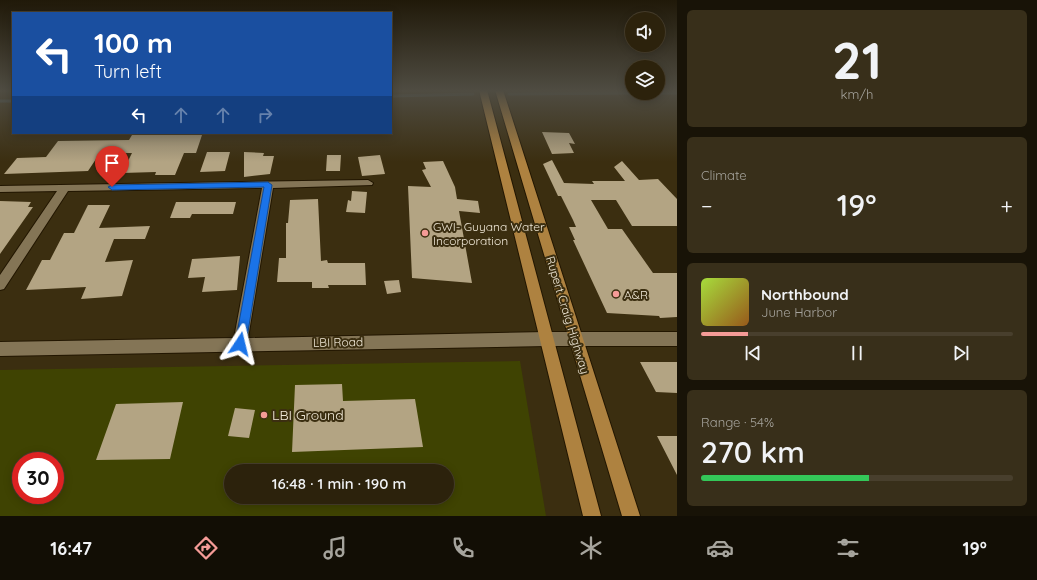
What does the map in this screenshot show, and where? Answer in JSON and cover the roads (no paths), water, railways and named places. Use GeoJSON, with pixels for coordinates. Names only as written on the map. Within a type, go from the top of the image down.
{"type":"FeatureCollection","features":[{"type":"Feature","properties":{"kind":"main road","name":"Rupert Craig Highway"},"geometry":{"type":"LineString","coordinates":[[489,114],[592,516]]}},
{"type":"Feature","properties":{"kind":"main road","name":"Rupert Craig Highway"},"geometry":{"type":"LineString","coordinates":[[506,114],[631,516]]}},
{"type":"Feature","properties":{"kind":"street"},"geometry":{"type":"LineString","coordinates":[[0,189],[368,183]]}},
{"type":"Feature","properties":{"kind":"street"},"geometry":{"type":"LineString","coordinates":[[240,344],[268,185]]}},
{"type":"Feature","properties":{"kind":"street"},"geometry":{"type":"LineString","coordinates":[[0,286],[65,188]]}},
{"type":"Feature","properties":{"kind":"street","name":"LBI Road"},"geometry":{"type":"LineString","coordinates":[[0,349],[575,338],[677,339]]}},
{"type":"Feature","properties":{"kind":"place","name":"GWI- Guyana Water Incorporation"},"geometry":{"type":"Point","coordinates":[425,233]}},
{"type":"Feature","properties":{"kind":"place","name":"A&R"},"geometry":{"type":"Point","coordinates":[616,294]}},
{"type":"Feature","properties":{"kind":"place","name":"LBI Ground"},"geometry":{"type":"Point","coordinates":[264,415]}}]}
